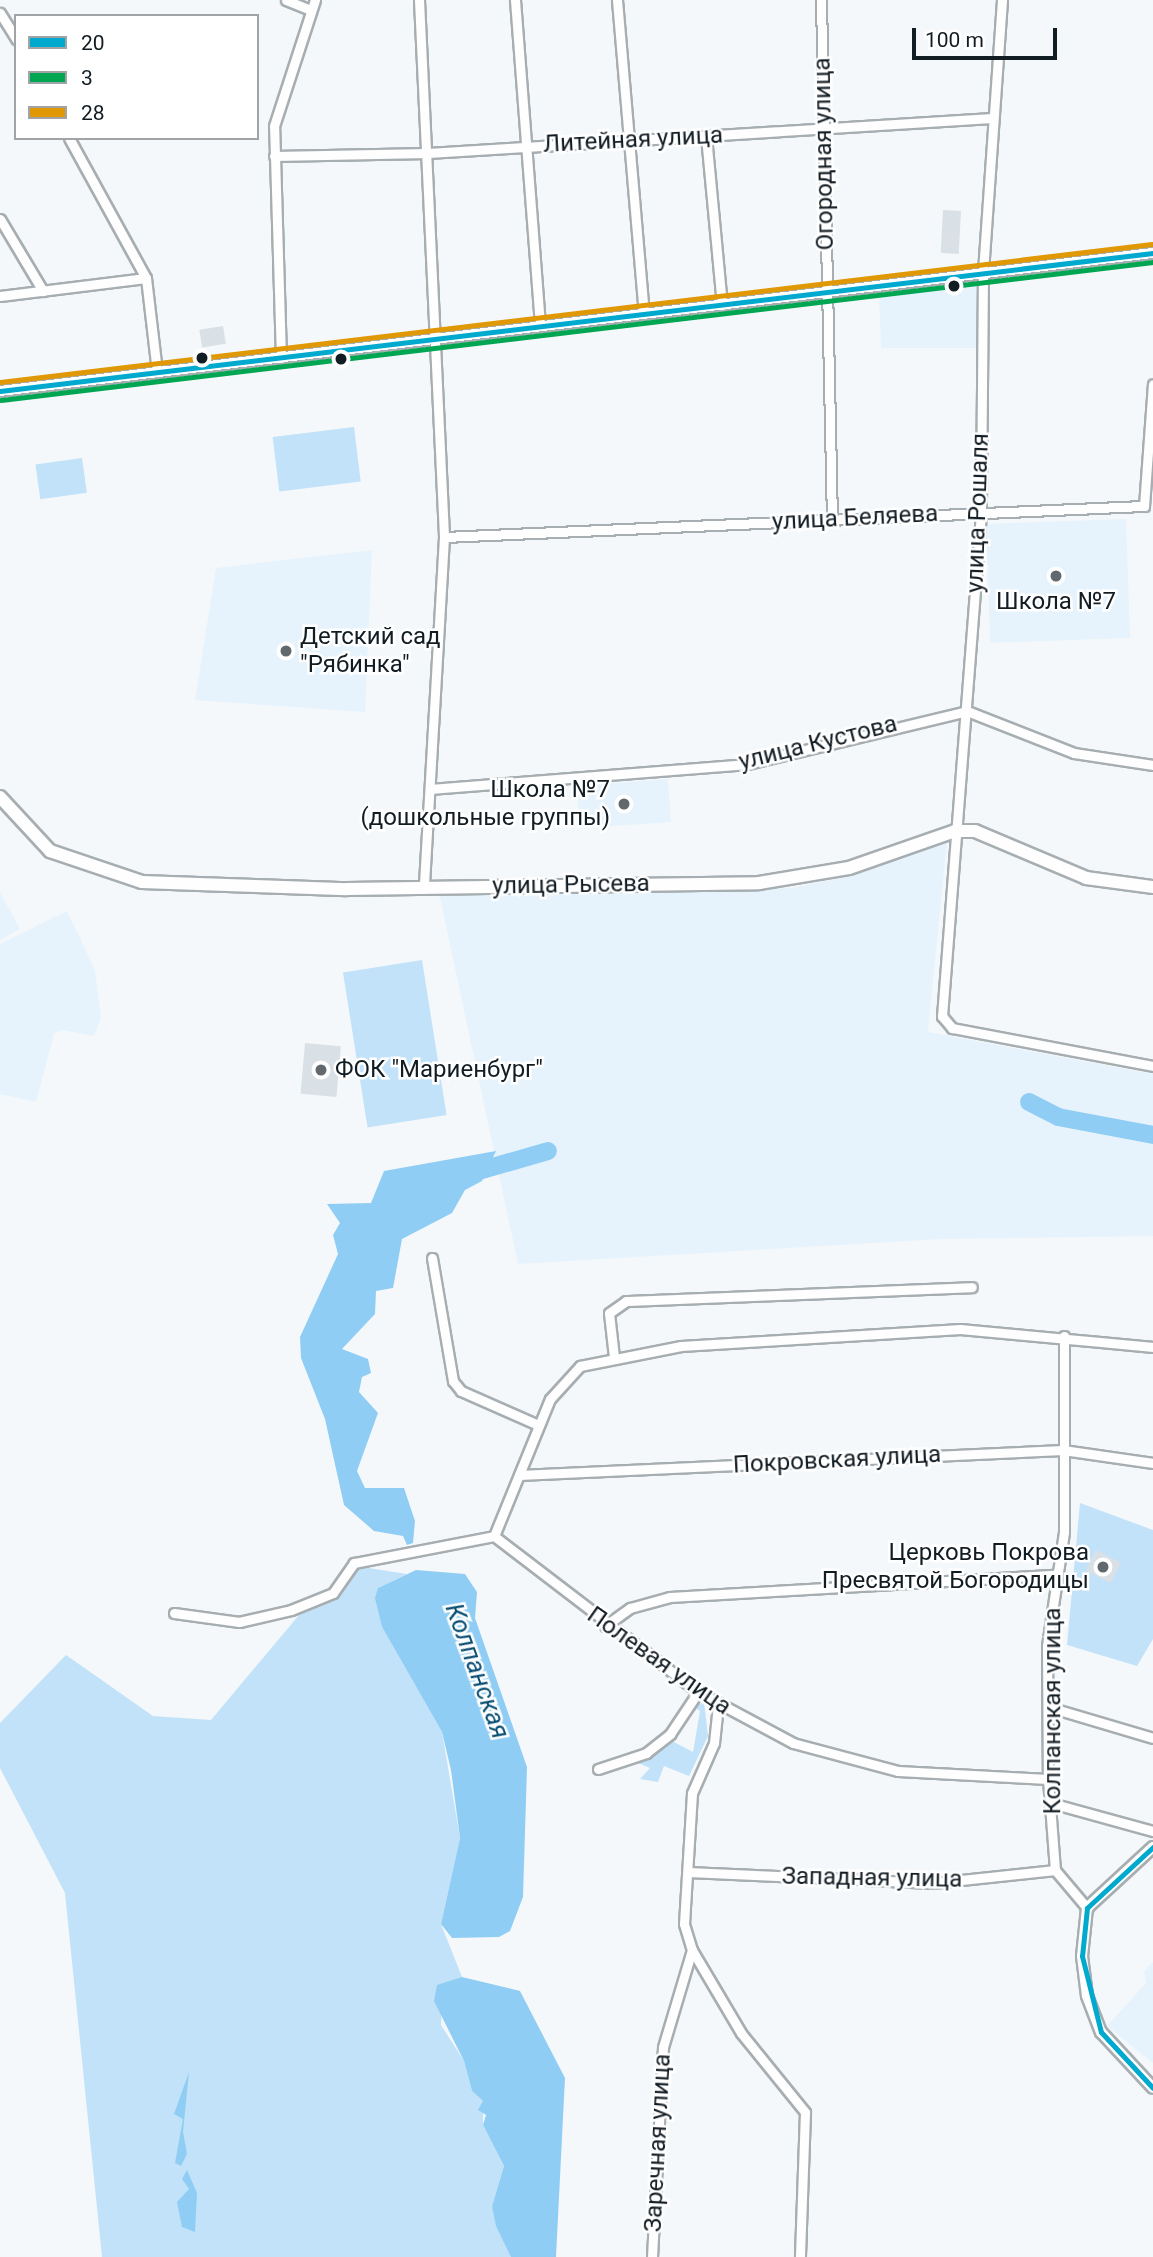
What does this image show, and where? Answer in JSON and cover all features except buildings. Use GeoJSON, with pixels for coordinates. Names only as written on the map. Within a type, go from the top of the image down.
{"type":"FeatureCollection","features":[{"type":"Feature","properties":{"kind":"main road","name":"улица Рысева"},"geometry":{"type":"LineString","coordinates":[[0,797],[50,851],[142,882],[424,888],[795,880],[955,831],[975,831],[1086,878],[1153,887]]}},
{"type":"Feature","properties":{"kind":"street"},"geometry":{"type":"LineString","coordinates":[[281,358],[274,125],[313,5],[286,0]]}},
{"type":"Feature","properties":{"kind":"street"},"geometry":{"type":"LineString","coordinates":[[419,0],[438,339],[444,537],[424,888]]}},
{"type":"Feature","properties":{"kind":"street"},"geometry":{"type":"LineString","coordinates":[[515,0],[540,327]]}},
{"type":"Feature","properties":{"kind":"street"},"geometry":{"type":"LineString","coordinates":[[617,0],[644,314]]}},
{"type":"Feature","properties":{"kind":"street","name":"Огородная улица"},"geometry":{"type":"LineString","coordinates":[[821,0],[832,519]]}},
{"type":"Feature","properties":{"kind":"street","name":"улица Рошаля"},"geometry":{"type":"LineString","coordinates":[[1002,0],[983,273],[981,513],[967,711],[955,831],[946,1024],[1153,1066]]}},
{"type":"Feature","properties":{"kind":"street"},"geometry":{"type":"LineString","coordinates":[[0,13],[14,36]]}},
{"type":"Feature","properties":{"kind":"street","name":"Литейная улица"},"geometry":{"type":"LineString","coordinates":[[274,156],[428,153],[992,118]]}},
{"type":"Feature","properties":{"kind":"street"},"geometry":{"type":"LineString","coordinates":[[706,136],[722,305]]}},
{"type":"Feature","properties":{"kind":"street"},"geometry":{"type":"LineString","coordinates":[[70,140],[146,278],[157,372]]}},
{"type":"Feature","properties":{"kind":"street"},"geometry":{"type":"LineString","coordinates":[[0,219],[43,291]]}},
{"type":"Feature","properties":{"kind":"street"},"geometry":{"type":"LineString","coordinates":[[0,391],[1153,253]]}},
{"type":"Feature","properties":{"kind":"street"},"geometry":{"type":"LineString","coordinates":[[0,296],[146,278]]}},
{"type":"Feature","properties":{"kind":"street","name":"улица Беляева"},"geometry":{"type":"LineString","coordinates":[[444,537],[1144,506],[1153,384]]}},
{"type":"Feature","properties":{"kind":"street"},"geometry":{"type":"LineString","coordinates":[[967,711],[1074,753],[1153,765]]}},
{"type":"Feature","properties":{"kind":"street","name":"улица Кустова"},"geometry":{"type":"LineString","coordinates":[[431,789],[747,764],[967,711]]}},
{"type":"Feature","properties":{"kind":"street"},"geometry":{"type":"LineString","coordinates":[[432,1258],[453,1381],[461,1391],[538,1425]]}},
{"type":"Feature","properties":{"kind":"street"},"geometry":{"type":"LineString","coordinates":[[614,1357],[609,1312],[626,1301],[972,1287]]}},
{"type":"Feature","properties":{"kind":"street"},"geometry":{"type":"LineString","coordinates":[[174,1613],[239,1622],[291,1610],[333,1593],[354,1563],[494,1536],[538,1425],[561,1381],[580,1366],[614,1357],[813,1334],[960,1329],[1064,1336],[1153,1347]]}},
{"type":"Feature","properties":{"kind":"street","name":"Колпанская улица"},"geometry":{"type":"LineString","coordinates":[[1055,1870],[1048,1779],[1052,1708],[1047,1646],[1054,1575],[1064,1532],[1064,1336]]}},
{"type":"Feature","properties":{"kind":"street","name":"Покровская улица"},"geometry":{"type":"LineString","coordinates":[[519,1475],[1063,1450],[1153,1463]]}},
{"type":"Feature","properties":{"kind":"street","name":"Полевая улица"},"geometry":{"type":"LineString","coordinates":[[494,1536],[605,1626],[698,1692],[793,1743],[898,1771],[1048,1779]]}},
{"type":"Feature","properties":{"kind":"street"},"geometry":{"type":"LineString","coordinates":[[605,1626],[630,1608],[670,1597],[1054,1575]]}},
{"type":"Feature","properties":{"kind":"street"},"geometry":{"type":"LineString","coordinates":[[598,1769],[646,1753],[670,1734],[698,1692]]}},
{"type":"Feature","properties":{"kind":"street"},"geometry":{"type":"LineString","coordinates":[[718,1705],[714,1743],[692,1793],[684,1924],[692,1950],[741,2034],[805,2112],[800,2257]]}},
{"type":"Feature","properties":{"kind":"street"},"geometry":{"type":"LineString","coordinates":[[1052,1708],[1153,1738]]}},
{"type":"Feature","properties":{"kind":"street"},"geometry":{"type":"LineString","coordinates":[[1051,1803],[1153,1831]]}},
{"type":"Feature","properties":{"kind":"street"},"geometry":{"type":"LineString","coordinates":[[1153,1847],[1087,1908],[1082,1977],[1091,2014],[1153,2088]]}},
{"type":"Feature","properties":{"kind":"street"},"geometry":{"type":"LineString","coordinates":[[1055,1870],[1087,1908]]}},
{"type":"Feature","properties":{"kind":"street","name":"Западная улица"},"geometry":{"type":"LineString","coordinates":[[688,1872],[933,1883],[1055,1870]]}},
{"type":"Feature","properties":{"kind":"street","name":"Заречная улица"},"geometry":{"type":"LineString","coordinates":[[652,2257],[663,2047],[692,1950]]}},
{"type":"Feature","properties":{"kind":"shaded area"},"geometry":{"type":"Polygon","coordinates":[[[977,286],[976,348],[881,348],[879,293],[977,286]]]}},
{"type":"Feature","properties":{"kind":"shaded area"},"geometry":{"type":"Polygon","coordinates":[[[354,427],[361,482],[279,492],[273,437],[354,427]]]}},
{"type":"Feature","properties":{"kind":"shaded area"},"geometry":{"type":"Polygon","coordinates":[[[82,458],[87,493],[40,499],[35,465],[82,458]]]}},
{"type":"Feature","properties":{"kind":"shaded area","name":"Школа №7"},"geometry":{"type":"Polygon","coordinates":[[[1126,519],[1130,638],[990,643],[986,524],[1126,519]]]}},
{"type":"Feature","properties":{"kind":"shaded area","name":"Детский сад \"Рябинка\""},"geometry":{"type":"Polygon","coordinates":[[[372,550],[365,712],[195,700],[216,568],[372,550]]]}},
{"type":"Feature","properties":{"kind":"shaded area","name":"Школа №7 (дошкольные группы)"},"geometry":{"type":"Polygon","coordinates":[[[668,779],[671,822],[579,828],[576,785],[668,779]]]}},
{"type":"Feature","properties":{"kind":"shaded area"},"geometry":{"type":"Polygon","coordinates":[[[947,841],[928,1032],[1153,1074],[1153,1236],[942,1239],[518,1264],[439,893],[792,888],[850,876],[947,841]]]}},
{"type":"Feature","properties":{"kind":"shaded area"},"geometry":{"type":"Polygon","coordinates":[[[0,892],[20,929],[0,940],[0,892]]]}},
{"type":"Feature","properties":{"kind":"shaded area"},"geometry":{"type":"Polygon","coordinates":[[[67,911],[95,970],[101,1018],[94,1036],[62,1030],[54,1034],[36,1102],[0,1094],[0,944],[67,911]]]}},
{"type":"Feature","properties":{"kind":"shaded area"},"geometry":{"type":"Polygon","coordinates":[[[422,960],[447,1115],[368,1128],[343,973],[422,960]]]}},
{"type":"Feature","properties":{"kind":"shaded area"},"geometry":{"type":"Polygon","coordinates":[[[1080,1503],[1153,1530],[1153,1639],[1137,1666],[1067,1645],[1080,1503]]]}},
{"type":"Feature","properties":{"kind":"shaded area"},"geometry":{"type":"Polygon","coordinates":[[[349,1565],[407,1574],[378,1588],[382,1627],[442,1732],[460,1838],[441,1924],[462,1977],[443,1985],[441,2025],[464,2061],[472,2091],[483,2101],[483,2125],[504,2166],[492,2206],[511,2257],[102,2257],[65,1893],[0,1768],[0,1723],[66,1655],[153,1716],[211,1720],[299,1615],[333,1593],[349,1565]]]}},
{"type":"Feature","properties":{"kind":"shaded area"},"geometry":{"type":"Polygon","coordinates":[[[704,1702],[708,1736],[689,1776],[664,1766],[658,1782],[640,1779],[650,1768],[638,1763],[670,1740],[693,1752],[700,1711],[694,1707],[704,1702]]]}},
{"type":"Feature","properties":{"kind":"shaded area"},"geometry":{"type":"Polygon","coordinates":[[[1153,1962],[1153,2063],[1107,2026],[1146,1983],[1144,1971],[1153,1962]]]}},
{"type":"Feature","properties":{"kind":"water"},"geometry":{"type":"Polygon","coordinates":[[[496,1151],[482,1181],[465,1190],[452,1213],[402,1239],[393,1288],[376,1291],[375,1314],[342,1349],[368,1359],[371,1373],[362,1377],[359,1392],[378,1413],[357,1471],[365,1488],[404,1488],[415,1521],[413,1543],[407,1545],[403,1536],[374,1531],[344,1505],[325,1419],[301,1358],[300,1337],[338,1254],[333,1235],[340,1223],[327,1204],[371,1203],[384,1171],[496,1151]]]}},
{"type":"Feature","properties":{"kind":"water"},"geometry":{"type":"Polygon","coordinates":[[[416,1570],[465,1574],[477,1592],[475,1618],[527,1767],[523,1897],[510,1931],[499,1937],[452,1938],[441,1924],[460,1838],[451,1770],[442,1732],[382,1627],[375,1598],[378,1588],[416,1570]]]}},
{"type":"Feature","properties":{"kind":"water"},"geometry":{"type":"Polygon","coordinates":[[[462,1977],[520,1991],[565,2078],[556,2257],[511,2257],[496,2226],[492,2206],[504,2166],[483,2125],[486,2115],[478,2110],[483,2101],[472,2091],[464,2061],[434,2001],[437,1985],[462,1977]]]}},
{"type":"Feature","properties":{"kind":"water"},"geometry":{"type":"Polygon","coordinates":[[[189,2072],[183,2132],[187,2154],[181,2166],[175,2163],[183,2119],[174,2114],[189,2072]]]}},
{"type":"Feature","properties":{"kind":"water"},"geometry":{"type":"Polygon","coordinates":[[[187,2170],[197,2193],[195,2232],[182,2227],[177,2202],[189,2189],[182,2179],[187,2170]]]}},
{"type":"Feature","properties":{"kind":"waterway","name":"Колпанская"},"geometry":{"type":"LineString","coordinates":[[1029,1102],[1058,1117],[1153,1135]]}},
{"type":"Feature","properties":{"kind":"waterway","name":"Колпанская"},"geometry":{"type":"LineString","coordinates":[[468,1174],[548,1151]]}},
{"type":"Feature","properties":{"kind":"transit line","name":"28"},"geometry":{"type":"LineString","coordinates":[[0,382],[1152,244]]}},
{"type":"Feature","properties":{"kind":"transit line","name":"20"},"geometry":{"type":"LineString","coordinates":[[0,391],[1153,253]]}},
{"type":"Feature","properties":{"kind":"transit line","name":"3"},"geometry":{"type":"LineString","coordinates":[[1,400],[1153,262]]}},
{"type":"Feature","properties":{"kind":"transit line","name":"20"},"geometry":{"type":"LineString","coordinates":[[1153,1847],[1087,1908],[1082,1956],[1101,2032],[1153,2088]]}},
{"type":"Feature","properties":{"kind":"place","name":"Школа №7"},"geometry":{"type":"Point","coordinates":[1056,576]}},
{"type":"Feature","properties":{"kind":"place","name":"Детский сад \"Рябинка\""},"geometry":{"type":"Point","coordinates":[286,651]}},
{"type":"Feature","properties":{"kind":"place","name":"Школа №7 (дошкольные группы)"},"geometry":{"type":"Point","coordinates":[624,804]}},
{"type":"Feature","properties":{"kind":"place","name":"ФОК \"Мариенбург\""},"geometry":{"type":"Point","coordinates":[321,1070]}},
{"type":"Feature","properties":{"kind":"place","name":"Церковь Покрова Пресвятой Богородицы"},"geometry":{"type":"Point","coordinates":[1103,1567]}}]}
